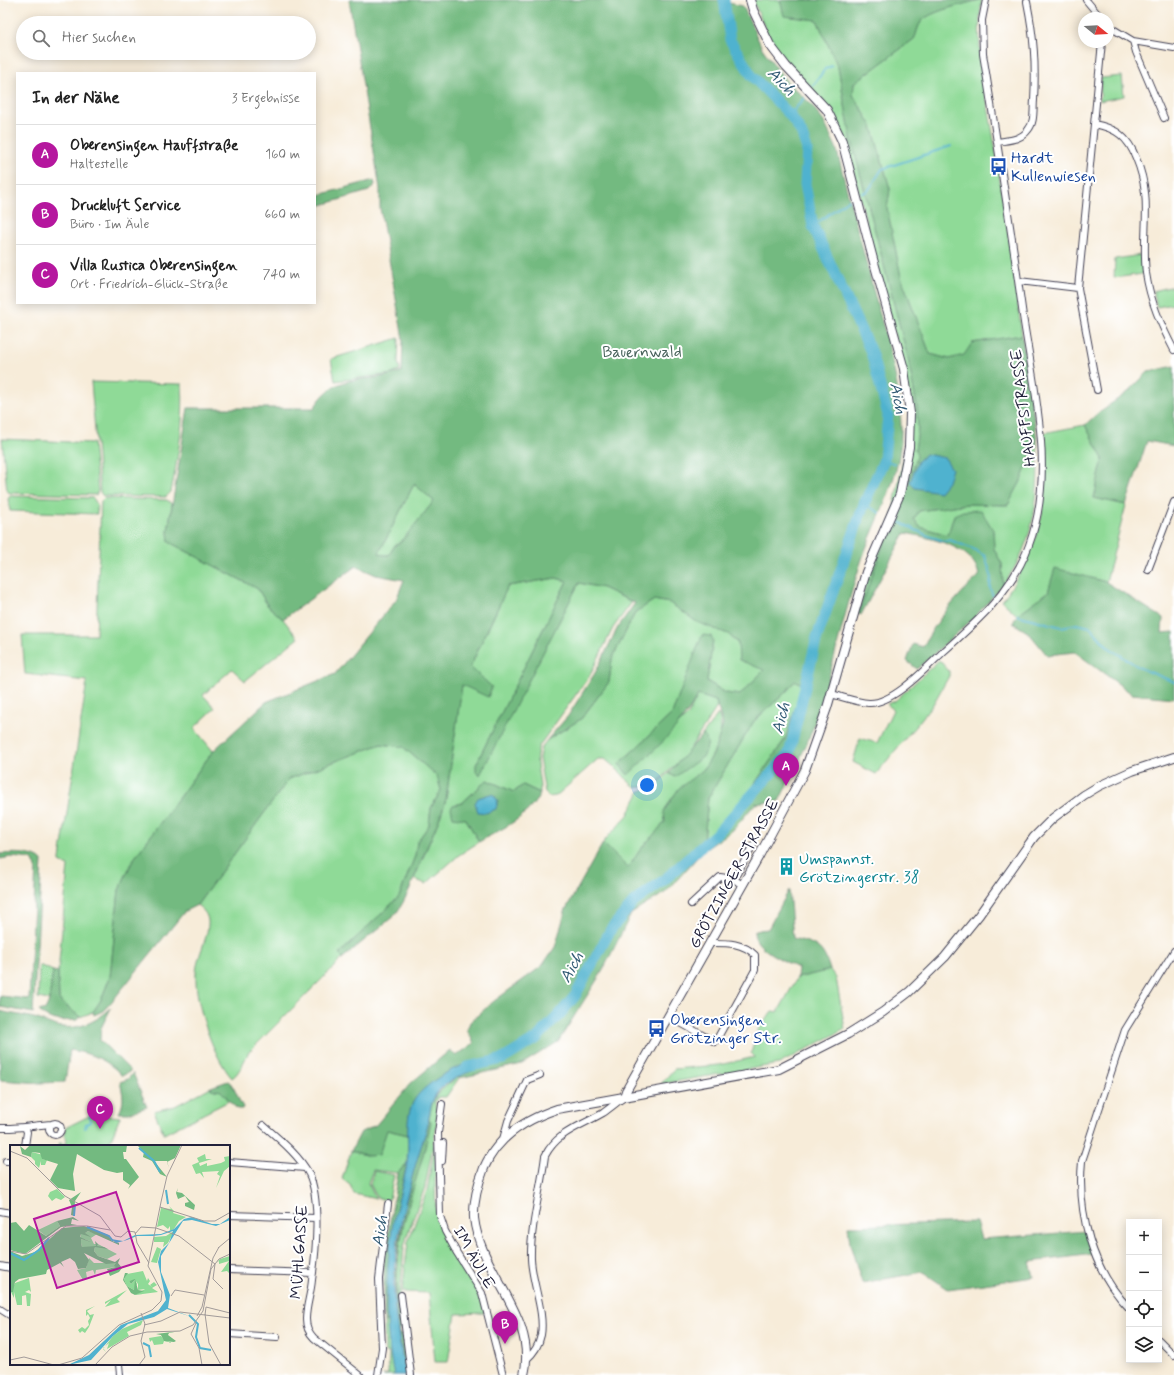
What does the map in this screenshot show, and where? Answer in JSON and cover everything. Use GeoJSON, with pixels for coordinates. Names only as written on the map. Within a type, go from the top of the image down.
{"type":"FeatureCollection","features":[{"type":"Feature","properties":{"kind":"main road","name":"GRÖTZINGER STRASSE"},"geometry":{"type":"LineString","coordinates":[[624,1097],[796,788],[812,753],[831,694],[866,572],[900,494],[904,478],[910,432],[908,394],[896,340],[839,131],[827,110],[786,66],[770,45],[753,10],[750,0]]}},
{"type":"Feature","properties":{"kind":"main road"},"geometry":{"type":"LineString","coordinates":[[524,1375],[526,1360],[522,1329],[484,1251],[477,1233],[474,1218],[474,1201],[478,1183],[486,1163],[503,1139],[513,1131],[544,1114],[573,1106],[780,1069],[848,1034],[883,1012],[909,992],[945,957],[979,915],[1034,837],[1053,818],[1084,794],[1099,786],[1132,771],[1174,757]]}},
{"type":"Feature","properties":{"kind":"street","name":"HAUFFSTRASSE"},"geometry":{"type":"LineString","coordinates":[[831,694],[870,703],[888,699],[975,623],[1010,582],[1022,563],[1035,527],[1039,509],[1042,476],[1040,434],[998,142],[983,54],[982,20],[986,0]]}},
{"type":"Feature","properties":{"kind":"street"},"geometry":{"type":"LineString","coordinates":[[1086,0],[1096,12]]}},
{"type":"Feature","properties":{"kind":"street"},"geometry":{"type":"LineString","coordinates":[[998,142],[1017,139],[1024,135],[1032,125],[1036,58],[1027,2]]}},
{"type":"Feature","properties":{"kind":"street"},"geometry":{"type":"LineString","coordinates":[[1114,29],[1133,40],[1174,48]]}},
{"type":"Feature","properties":{"kind":"street"},"geometry":{"type":"LineString","coordinates":[[1133,40],[1136,52],[1164,118]]}},
{"type":"Feature","properties":{"kind":"street"},"geometry":{"type":"LineString","coordinates":[[1097,390],[1078,288],[1101,48]]}},
{"type":"Feature","properties":{"kind":"street"},"geometry":{"type":"LineString","coordinates":[[1094,124],[1110,128],[1121,134],[1131,144],[1139,165],[1144,180],[1147,206],[1145,261],[1149,291],[1157,317],[1174,350]]}},
{"type":"Feature","properties":{"kind":"street"},"geometry":{"type":"LineString","coordinates":[[1018,281],[1078,288]]}},
{"type":"Feature","properties":{"kind":"street"},"geometry":{"type":"LineString","coordinates":[[1148,570],[1174,502]]}},
{"type":"Feature","properties":{"kind":"street"},"geometry":{"type":"LineString","coordinates":[[734,879],[753,845]]}},
{"type":"Feature","properties":{"kind":"street"},"geometry":{"type":"LineString","coordinates":[[691,904],[720,877],[734,879],[742,885]]}},
{"type":"Feature","properties":{"kind":"street"},"geometry":{"type":"LineString","coordinates":[[668,1016],[715,1042],[717,1040],[751,978],[756,965],[755,955],[744,947],[731,943],[710,943]]}},
{"type":"Feature","properties":{"kind":"street"},"geometry":{"type":"LineString","coordinates":[[1126,1304],[1102,1272],[1094,1254],[1087,1231],[1081,1196],[1080,1179],[1082,1160],[1125,1030],[1174,951]]}},
{"type":"Feature","properties":{"kind":"street"},"geometry":{"type":"LineString","coordinates":[[503,1139],[508,1121],[527,1080],[540,1076]]}},
{"type":"Feature","properties":{"kind":"street"},"geometry":{"type":"LineString","coordinates":[[526,1360],[532,1355],[541,1335],[542,1320],[533,1282],[531,1258],[532,1240],[545,1156],[551,1145],[561,1135],[603,1112],[624,1097]]}},
{"type":"Feature","properties":{"kind":"street","name":"IM ÄULE"},"geometry":{"type":"LineString","coordinates":[[440,1175],[438,1133],[442,1104]]}},
{"type":"Feature","properties":{"kind":"street"},"geometry":{"type":"LineString","coordinates":[[0,1128],[20,1129],[25,1127],[52,1124]]}},
{"type":"Feature","properties":{"kind":"street","name":"MÜHLGASSE"},"geometry":{"type":"LineString","coordinates":[[263,1125],[284,1144],[305,1168],[313,1188],[316,1218],[313,1273],[306,1319],[308,1331],[314,1338],[360,1375]]}},
{"type":"Feature","properties":{"kind":"street"},"geometry":{"type":"LineString","coordinates":[[25,1127],[27,1132],[25,1145]]}},
{"type":"Feature","properties":{"kind":"street","name":"IM ÄULE"},"geometry":{"type":"LineString","coordinates":[[443,1143],[439,1207],[442,1223],[461,1260],[482,1293],[503,1375]]}},
{"type":"Feature","properties":{"kind":"street"},"geometry":{"type":"LineString","coordinates":[[230,1162],[305,1168]]}},
{"type":"Feature","properties":{"kind":"street"},"geometry":{"type":"LineString","coordinates":[[378,1375],[382,1348],[379,1278],[388,1204]]}},
{"type":"Feature","properties":{"kind":"street"},"geometry":{"type":"LineString","coordinates":[[0,1211],[10,1213]]}},
{"type":"Feature","properties":{"kind":"street"},"geometry":{"type":"LineString","coordinates":[[230,1215],[316,1218]]}},
{"type":"Feature","properties":{"kind":"street"},"geometry":{"type":"LineString","coordinates":[[0,1266],[10,1268]]}},
{"type":"Feature","properties":{"kind":"street"},"geometry":{"type":"LineString","coordinates":[[230,1270],[313,1273]]}},
{"type":"Feature","properties":{"kind":"street"},"geometry":{"type":"LineString","coordinates":[[401,1295],[411,1375]]}},
{"type":"Feature","properties":{"kind":"street"},"geometry":{"type":"LineString","coordinates":[[0,1309],[10,1315]]}},
{"type":"Feature","properties":{"kind":"street"},"geometry":{"type":"LineString","coordinates":[[230,1334],[277,1337]]}},
{"type":"Feature","properties":{"kind":"street"},"geometry":{"type":"LineString","coordinates":[[1162,1343],[1174,1355]]}},
{"type":"Feature","properties":{"kind":"street"},"geometry":{"type":"LineString","coordinates":[[119,1365],[120,1375]]}},
{"type":"Feature","properties":{"kind":"green space","name":"Bauernwald"},"geometry":{"type":"Polygon","coordinates":[[[349,0],[728,0],[729,3],[743,6],[762,48],[786,81],[811,104],[824,122],[836,147],[893,364],[901,425],[898,463],[887,497],[860,565],[816,720],[779,801],[755,804],[733,830],[703,851],[666,892],[631,914],[602,972],[558,1042],[522,1064],[460,1078],[461,1075],[483,1065],[467,1064],[445,1074],[409,1114],[408,1135],[387,1130],[379,1155],[369,1156],[351,1151],[361,1132],[376,1125],[411,1083],[450,1050],[456,1056],[474,1043],[467,1030],[470,1022],[494,1001],[542,966],[555,947],[566,909],[603,843],[628,868],[640,850],[665,822],[664,811],[679,788],[703,770],[713,755],[723,725],[716,701],[698,695],[675,728],[628,775],[619,764],[672,714],[702,635],[711,636],[713,640],[707,681],[725,693],[740,695],[764,670],[739,660],[738,643],[728,634],[697,622],[670,603],[654,600],[635,613],[612,659],[609,682],[581,719],[547,740],[568,716],[595,673],[618,627],[635,603],[603,588],[579,583],[480,775],[476,771],[476,765],[567,581],[556,578],[508,586],[470,667],[492,687],[488,697],[462,685],[444,807],[410,888],[395,915],[343,958],[339,954],[399,897],[415,856],[417,842],[429,825],[431,808],[441,790],[437,776],[403,747],[381,744],[289,779],[197,905],[185,911],[114,999],[103,1011],[94,1015],[93,1012],[101,1000],[110,977],[119,890],[133,860],[213,751],[266,702],[335,674],[396,600],[404,580],[376,575],[356,566],[283,619],[268,606],[258,589],[169,542],[168,531],[188,408],[314,408],[323,396],[333,387],[354,380],[389,375],[402,371],[403,339],[380,208],[380,189],[349,0]],[[414,484],[379,553],[383,555],[389,555],[395,545],[401,542],[434,501],[414,484]],[[795,681],[786,692],[754,721],[708,798],[704,841],[750,791],[785,739],[803,684],[795,681]]]}},
{"type":"Feature","properties":{"kind":"green space"},"geometry":{"type":"Polygon","coordinates":[[[753,0],[780,0],[785,16],[817,20],[838,67],[851,138],[908,358],[917,408],[918,430],[915,450],[918,456],[859,614],[857,614],[872,564],[891,520],[913,411],[845,137],[832,112],[788,64],[769,38],[753,0]]]}},
{"type":"Feature","properties":{"kind":"green space"},"geometry":{"type":"Polygon","coordinates":[[[780,0],[979,0],[931,14],[921,22],[914,39],[854,83],[853,95],[872,126],[890,189],[887,208],[901,277],[930,354],[949,359],[964,355],[972,343],[1022,335],[1037,440],[1020,483],[1008,505],[967,504],[919,511],[914,519],[920,527],[948,535],[954,515],[963,511],[981,510],[993,530],[994,549],[1002,564],[1003,585],[974,618],[917,669],[907,661],[913,644],[923,647],[934,627],[948,609],[979,576],[976,566],[969,557],[950,545],[905,533],[861,615],[859,614],[917,456],[915,450],[918,430],[917,408],[908,358],[851,138],[838,67],[817,20],[784,16],[780,0]]]}},
{"type":"Feature","properties":{"kind":"green space"},"geometry":{"type":"Polygon","coordinates":[[[982,0],[980,19],[980,55],[982,73],[1004,203],[1022,335],[972,343],[965,355],[949,359],[930,354],[901,277],[887,208],[890,189],[872,126],[853,95],[854,83],[914,39],[921,22],[931,14],[982,0]]]}},
{"type":"Feature","properties":{"kind":"green space"},"geometry":{"type":"Polygon","coordinates":[[[1122,76],[1124,96],[1100,101],[1101,78],[1122,76]]]}},
{"type":"Feature","properties":{"kind":"green space"},"geometry":{"type":"Polygon","coordinates":[[[374,180],[375,185],[369,191],[316,207],[316,196],[374,180]]]}},
{"type":"Feature","properties":{"kind":"green space"},"geometry":{"type":"Polygon","coordinates":[[[1141,255],[1143,274],[1114,278],[1115,259],[1141,255]]]}},
{"type":"Feature","properties":{"kind":"green space"},"geometry":{"type":"Polygon","coordinates":[[[1174,286],[1174,304],[1157,307],[1153,291],[1174,286]]]}},
{"type":"Feature","properties":{"kind":"green space"},"geometry":{"type":"Polygon","coordinates":[[[399,338],[398,362],[400,370],[392,374],[335,381],[331,359],[399,338]]]}},
{"type":"Feature","properties":{"kind":"green space"},"geometry":{"type":"Polygon","coordinates":[[[1174,366],[1174,446],[1147,441],[1126,505],[1094,498],[1103,459],[1085,425],[1099,412],[1128,392],[1148,372],[1174,366]]]}},
{"type":"Feature","properties":{"kind":"green space"},"geometry":{"type":"Polygon","coordinates":[[[91,382],[182,384],[182,424],[171,492],[166,497],[103,496],[100,492],[91,382]]]}},
{"type":"Feature","properties":{"kind":"green space"},"geometry":{"type":"Polygon","coordinates":[[[1085,425],[1103,459],[1094,498],[1126,505],[1106,582],[1055,569],[1048,592],[1017,615],[1002,601],[1026,561],[1040,521],[1046,479],[1043,433],[1085,425]]]}},
{"type":"Feature","properties":{"kind":"green space"},"geometry":{"type":"Polygon","coordinates":[[[2,439],[93,443],[98,491],[96,495],[10,493],[7,491],[2,439]]]}},
{"type":"Feature","properties":{"kind":"green space"},"geometry":{"type":"Polygon","coordinates":[[[1037,440],[1038,479],[1034,516],[1023,551],[1003,585],[1002,564],[994,549],[993,530],[954,515],[948,535],[920,527],[914,519],[918,511],[967,504],[1008,505],[1020,483],[1037,440]]]}},
{"type":"Feature","properties":{"kind":"green space"},"geometry":{"type":"Polygon","coordinates":[[[414,484],[434,501],[401,542],[395,545],[389,555],[383,555],[379,553],[414,484]]]}},
{"type":"Feature","properties":{"kind":"green space"},"geometry":{"type":"Polygon","coordinates":[[[10,496],[93,498],[97,504],[97,514],[10,511],[8,499],[10,496]]]}},
{"type":"Feature","properties":{"kind":"green space"},"geometry":{"type":"Polygon","coordinates":[[[104,498],[167,500],[172,504],[168,531],[169,542],[258,589],[268,606],[283,619],[298,638],[245,681],[232,669],[203,695],[215,708],[194,728],[213,751],[133,860],[119,890],[110,977],[101,1000],[93,1012],[80,1017],[59,1000],[58,972],[68,866],[60,862],[60,859],[87,681],[25,674],[22,635],[96,635],[101,501],[104,498]]]}},
{"type":"Feature","properties":{"kind":"green space"},"geometry":{"type":"Polygon","coordinates":[[[1055,568],[1106,582],[1163,618],[1162,633],[1174,632],[1174,698],[1132,694],[1075,652],[1047,655],[1029,633],[1013,623],[1017,615],[1048,592],[1055,568]]]}},
{"type":"Feature","properties":{"kind":"green space"},"geometry":{"type":"Polygon","coordinates":[[[556,578],[567,581],[476,765],[480,774],[579,583],[603,588],[632,602],[613,628],[590,675],[539,746],[537,752],[537,763],[540,793],[523,785],[514,792],[487,780],[462,803],[453,805],[460,818],[466,819],[479,842],[459,855],[426,884],[414,879],[441,815],[446,799],[462,685],[508,586],[556,578]]]}},
{"type":"Feature","properties":{"kind":"green space"},"geometry":{"type":"Polygon","coordinates":[[[654,600],[670,603],[697,622],[728,634],[764,670],[740,695],[726,693],[707,681],[713,640],[684,683],[672,714],[619,764],[628,775],[688,715],[698,695],[716,701],[717,707],[687,753],[657,783],[635,788],[605,759],[598,759],[556,796],[549,797],[545,793],[539,758],[541,748],[547,740],[581,719],[609,682],[612,659],[635,613],[654,600]]]}},
{"type":"Feature","properties":{"kind":"green space"},"geometry":{"type":"Polygon","coordinates":[[[939,660],[949,671],[949,676],[932,706],[876,774],[853,762],[860,738],[877,743],[893,710],[887,704],[896,700],[939,660]]]}},
{"type":"Feature","properties":{"kind":"green space"},"geometry":{"type":"Polygon","coordinates":[[[795,681],[803,684],[785,739],[750,791],[704,842],[708,798],[754,721],[786,692],[795,681]]]}},
{"type":"Feature","properties":{"kind":"green space"},"geometry":{"type":"Polygon","coordinates":[[[718,714],[721,721],[721,731],[709,762],[698,775],[678,791],[673,797],[666,812],[665,822],[640,850],[628,869],[603,843],[628,815],[640,791],[655,786],[669,773],[675,777],[708,743],[703,734],[718,714]]]}},
{"type":"Feature","properties":{"kind":"green space"},"geometry":{"type":"Polygon","coordinates":[[[703,734],[708,743],[704,756],[675,777],[669,773],[703,734]]]}},
{"type":"Feature","properties":{"kind":"green space"},"geometry":{"type":"Polygon","coordinates":[[[381,744],[403,747],[437,776],[441,790],[431,808],[429,825],[417,842],[415,856],[399,897],[339,954],[343,958],[249,1052],[240,1070],[232,1078],[218,1057],[212,1043],[206,1028],[198,998],[196,973],[206,937],[208,919],[206,914],[197,905],[289,779],[381,744]]]}},
{"type":"Feature","properties":{"kind":"green space"},"geometry":{"type":"Polygon","coordinates":[[[487,780],[514,792],[523,785],[540,793],[522,816],[479,842],[466,819],[453,817],[451,808],[453,805],[462,803],[487,780]]]}},
{"type":"Feature","properties":{"kind":"green space"},"geometry":{"type":"Polygon","coordinates":[[[16,853],[34,856],[42,861],[33,1013],[0,1007],[0,996],[29,999],[36,867],[32,859],[11,857],[0,859],[0,854],[16,853]]]}},
{"type":"Feature","properties":{"kind":"green space"},"geometry":{"type":"Polygon","coordinates":[[[789,890],[793,938],[813,944],[821,950],[830,970],[797,978],[798,968],[771,954],[759,944],[755,938],[754,932],[768,929],[789,890]]]}},
{"type":"Feature","properties":{"kind":"green space"},"geometry":{"type":"Polygon","coordinates":[[[39,965],[53,971],[49,1000],[38,998],[39,965]]]}},
{"type":"Feature","properties":{"kind":"green space"},"geometry":{"type":"Polygon","coordinates":[[[830,970],[836,978],[845,1029],[779,1064],[661,1084],[674,1069],[719,1065],[755,1057],[751,1053],[758,1030],[772,1011],[778,1012],[797,978],[830,970]]]}},
{"type":"Feature","properties":{"kind":"green space"},"geometry":{"type":"Polygon","coordinates":[[[53,971],[58,972],[59,1000],[80,1017],[77,1020],[52,1019],[43,1015],[39,1011],[46,1009],[49,1000],[53,971]]]}},
{"type":"Feature","properties":{"kind":"green space"},"geometry":{"type":"Polygon","coordinates":[[[111,1008],[101,1028],[100,1040],[131,1071],[122,1076],[111,1065],[99,1058],[70,1050],[65,1082],[40,1083],[0,1080],[0,1011],[34,1018],[57,1026],[72,1027],[93,1021],[111,1008]]]}},
{"type":"Feature","properties":{"kind":"green space"},"geometry":{"type":"Polygon","coordinates":[[[133,1073],[147,1107],[129,1113],[119,1113],[123,1098],[120,1082],[128,1079],[133,1073]]]}},
{"type":"Feature","properties":{"kind":"green space"},"geometry":{"type":"Polygon","coordinates":[[[461,1075],[446,1097],[438,1097],[435,1102],[437,1115],[436,1129],[425,1187],[404,1247],[400,1295],[403,1328],[399,1329],[399,1334],[397,1324],[399,1323],[397,1284],[400,1244],[406,1213],[428,1137],[431,1122],[429,1121],[430,1111],[438,1093],[461,1075]]]}},
{"type":"Feature","properties":{"kind":"green space"},"geometry":{"type":"Polygon","coordinates":[[[228,1081],[243,1107],[242,1109],[237,1109],[221,1091],[211,1089],[211,1087],[228,1081]]]}},
{"type":"Feature","properties":{"kind":"green space"},"geometry":{"type":"Polygon","coordinates":[[[211,1087],[214,1090],[221,1090],[229,1101],[164,1134],[154,1111],[175,1106],[211,1087]]]}},
{"type":"Feature","properties":{"kind":"green space"},"geometry":{"type":"Polygon","coordinates":[[[93,1114],[120,1117],[109,1144],[58,1145],[59,1143],[67,1144],[64,1134],[65,1128],[93,1114]]]}},
{"type":"Feature","properties":{"kind":"green space"},"geometry":{"type":"Polygon","coordinates":[[[429,1121],[431,1122],[428,1137],[406,1213],[400,1244],[397,1284],[399,1323],[397,1324],[395,1282],[402,1222],[416,1162],[429,1121]]]}},
{"type":"Feature","properties":{"kind":"green space"},"geometry":{"type":"Polygon","coordinates":[[[387,1130],[408,1135],[407,1163],[398,1173],[373,1170],[368,1183],[376,1199],[354,1194],[350,1185],[342,1179],[351,1151],[369,1156],[387,1130]]]}},
{"type":"Feature","properties":{"kind":"green space"},"geometry":{"type":"Polygon","coordinates":[[[436,1140],[435,1196],[439,1225],[452,1251],[455,1262],[460,1262],[479,1291],[485,1313],[456,1314],[448,1362],[435,1362],[429,1293],[402,1292],[408,1242],[427,1190],[436,1140]]]}},
{"type":"Feature","properties":{"kind":"green space"},"geometry":{"type":"Polygon","coordinates":[[[407,1163],[392,1229],[387,1298],[388,1321],[384,1321],[384,1257],[398,1173],[407,1163]]]}},
{"type":"Feature","properties":{"kind":"green space"},"geometry":{"type":"Polygon","coordinates":[[[374,1171],[394,1175],[389,1200],[378,1199],[370,1184],[374,1171]]]}},
{"type":"Feature","properties":{"kind":"green space"},"geometry":{"type":"Polygon","coordinates":[[[976,1222],[981,1239],[1087,1231],[1094,1254],[1030,1262],[1034,1277],[948,1289],[923,1272],[862,1283],[850,1244],[848,1226],[976,1222]]]}},
{"type":"Feature","properties":{"kind":"green space"},"geometry":{"type":"Polygon","coordinates":[[[384,1321],[388,1321],[394,1375],[383,1375],[388,1374],[389,1353],[385,1352],[384,1321]]]}},
{"type":"Feature","properties":{"kind":"green space"},"geometry":{"type":"Polygon","coordinates":[[[399,1334],[404,1335],[409,1375],[406,1375],[399,1334]]]}},
{"type":"Feature","properties":{"kind":"water"},"geometry":{"type":"Polygon","coordinates":[[[926,454],[945,458],[952,469],[948,482],[940,492],[915,488],[910,482],[918,461],[926,454]]]}},
{"type":"Feature","properties":{"kind":"water"},"geometry":{"type":"Polygon","coordinates":[[[490,794],[494,795],[498,801],[496,809],[486,813],[478,812],[475,803],[478,798],[490,794]]]}},
{"type":"Feature","properties":{"kind":"water"},"geometry":{"type":"Polygon","coordinates":[[[482,1063],[483,1066],[458,1077],[440,1089],[432,1103],[404,1207],[397,1246],[394,1285],[395,1308],[406,1375],[394,1375],[388,1340],[388,1266],[393,1222],[407,1164],[408,1122],[411,1106],[424,1088],[438,1078],[461,1066],[482,1063]]]}},
{"type":"Feature","properties":{"kind":"waterway","name":"Aich"},"geometry":{"type":"LineString","coordinates":[[467,1067],[503,1059],[536,1039],[575,996],[611,929],[634,902],[664,880],[719,831],[789,754],[817,637],[864,504],[884,460],[888,415],[871,352],[813,226],[805,184],[807,149],[801,132],[790,115],[752,76],[730,40],[724,0]]}},
{"type":"Feature","properties":{"kind":"waterway"},"geometry":{"type":"LineString","coordinates":[[813,86],[825,69],[832,66]]}},
{"type":"Feature","properties":{"kind":"waterway"},"geometry":{"type":"LineString","coordinates":[[790,115],[804,98]]}},
{"type":"Feature","properties":{"kind":"waterway"},"geometry":{"type":"LineString","coordinates":[[862,193],[868,191],[882,169],[951,146]]}},
{"type":"Feature","properties":{"kind":"waterway"},"geometry":{"type":"LineString","coordinates":[[813,226],[849,199]]}},
{"type":"Feature","properties":{"kind":"waterway"},"geometry":{"type":"LineString","coordinates":[[884,460],[896,464]]}},
{"type":"Feature","properties":{"kind":"waterway"},"geometry":{"type":"LineString","coordinates":[[864,504],[880,513]]}},
{"type":"Feature","properties":{"kind":"waterway"},"geometry":{"type":"LineString","coordinates":[[897,521],[926,535],[944,541],[950,540],[973,549],[985,556],[991,575],[990,588],[993,596]]}},
{"type":"Feature","properties":{"kind":"waterway"},"geometry":{"type":"LineString","coordinates":[[1017,615],[1061,627],[1077,624],[1090,627],[1108,647],[1140,668],[1174,682]]}},
{"type":"Feature","properties":{"kind":"waterway"},"geometry":{"type":"LineString","coordinates":[[85,1128],[86,1124],[90,1122],[90,1115]]}},
{"type":"Feature","properties":{"kind":"place","name":"Hardt Kullenwiesen"},"geometry":{"type":"Point","coordinates":[998,166]}},
{"type":"Feature","properties":{"kind":"place","name":"Oberensingen Hauffstraße"},"geometry":{"type":"Point","coordinates":[786,786]}},
{"type":"Feature","properties":{"kind":"place","name":"Umspannst. Grötzingerstr. 38"},"geometry":{"type":"Point","coordinates":[786,867]}},
{"type":"Feature","properties":{"kind":"place","name":"Oberensingen Grötzinger Str."},"geometry":{"type":"Point","coordinates":[657,1028]}},
{"type":"Feature","properties":{"kind":"place","name":"Villa Rustica Oberensingen"},"geometry":{"type":"Point","coordinates":[100,1129]}},
{"type":"Feature","properties":{"kind":"place","name":"Druckluft Service"},"geometry":{"type":"Point","coordinates":[505,1344]}}]}
